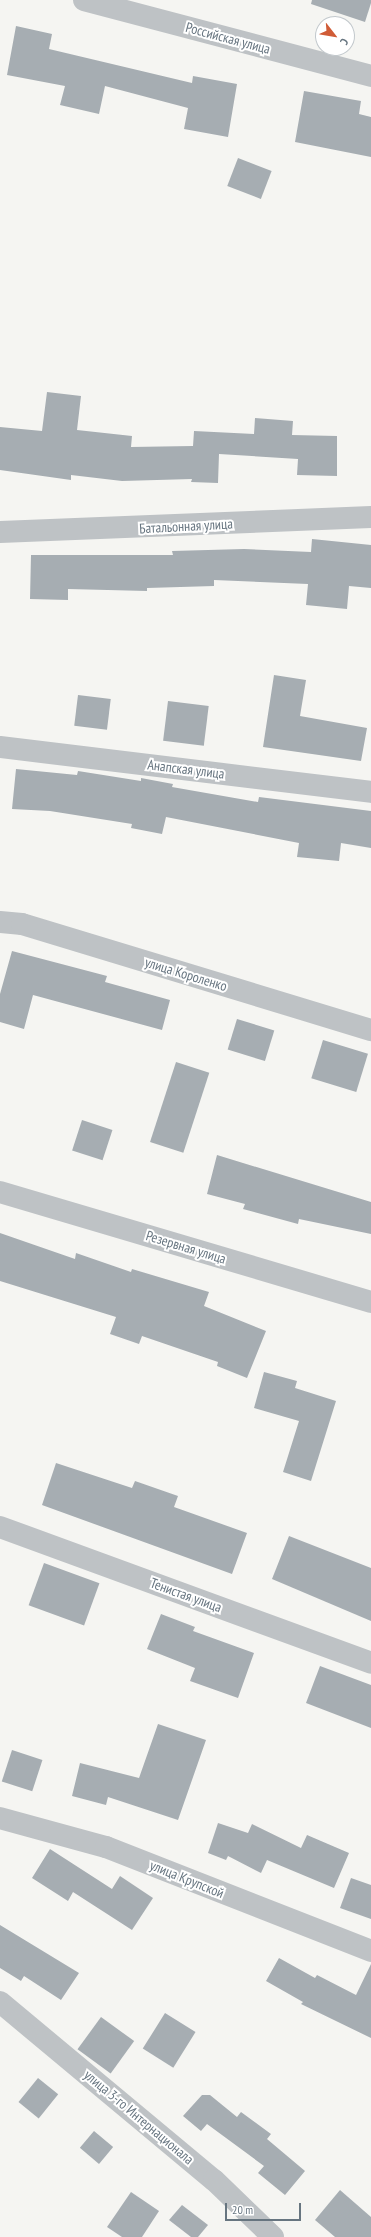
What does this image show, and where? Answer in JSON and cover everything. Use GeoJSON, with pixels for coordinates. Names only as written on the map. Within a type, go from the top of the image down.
{"type":"FeatureCollection","features":[{"type":"Feature","properties":{"kind":"street","name":"Российская улица"},"geometry":{"type":"LineString","coordinates":[[84,0],[371,76]]}},
{"type":"Feature","properties":{"kind":"street","name":"Батальонная улица"},"geometry":{"type":"LineString","coordinates":[[0,532],[371,517]]}},
{"type":"Feature","properties":{"kind":"street","name":"Анапская улица"},"geometry":{"type":"LineString","coordinates":[[0,747],[371,792]]}},
{"type":"Feature","properties":{"kind":"street","name":"улица Короленко"},"geometry":{"type":"LineString","coordinates":[[0,922],[22,924],[371,1030]]}},
{"type":"Feature","properties":{"kind":"street","name":"Резервная улица"},"geometry":{"type":"LineString","coordinates":[[0,1192],[371,1302]]}},
{"type":"Feature","properties":{"kind":"street","name":"Тенистая улица"},"geometry":{"type":"LineString","coordinates":[[0,1527],[371,1663]]}},
{"type":"Feature","properties":{"kind":"street","name":"улица Крупской"},"geometry":{"type":"LineString","coordinates":[[0,1818],[106,1847],[371,1951]]}},
{"type":"Feature","properties":{"kind":"street","name":"улица 3-го Интернационала"},"geometry":{"type":"LineString","coordinates":[[0,2002],[214,2180],[272,2237]]}},
{"type":"Feature","properties":{"kind":"building"},"geometry":{"type":"Polygon","coordinates":[[[312,0],[371,0],[365,22],[355,19],[355,16],[347,16],[311,4],[312,0]]]}},
{"type":"Feature","properties":{"kind":"building"},"geometry":{"type":"Polygon","coordinates":[[[16,26],[52,34],[49,49],[192,83],[193,76],[237,84],[228,137],[184,129],[188,108],[105,86],[99,114],[60,105],[65,86],[7,75],[16,26]]]}},
{"type":"Feature","properties":{"kind":"building"},"geometry":{"type":"Polygon","coordinates":[[[304,91],[361,101],[359,114],[371,117],[371,157],[295,142],[304,91]]]}},
{"type":"Feature","properties":{"kind":"building"},"geometry":{"type":"Polygon","coordinates":[[[238,158],[272,171],[261,199],[227,186],[238,158]]]}},
{"type":"Feature","properties":{"kind":"building"},"geometry":{"type":"Polygon","coordinates":[[[47,392],[81,396],[77,430],[132,436],[131,447],[193,446],[194,431],[254,434],[255,418],[293,421],[292,435],[337,436],[337,476],[297,475],[298,459],[219,454],[218,483],[191,482],[192,479],[122,481],[71,475],[71,480],[0,470],[0,427],[42,431],[47,392]]]}},
{"type":"Feature","properties":{"kind":"building"},"geometry":{"type":"Polygon","coordinates":[[[312,539],[371,545],[371,588],[349,586],[347,609],[306,605],[308,584],[214,580],[214,586],[147,588],[147,591],[68,589],[68,600],[30,599],[31,555],[173,555],[172,551],[244,549],[311,552],[312,539]]]}},
{"type":"Feature","properties":{"kind":"building"},"geometry":{"type":"Polygon","coordinates":[[[274,675],[306,680],[300,716],[367,728],[361,761],[263,747],[274,675]]]}},
{"type":"Feature","properties":{"kind":"building"},"geometry":{"type":"Polygon","coordinates":[[[78,695],[111,699],[107,730],[74,726],[78,695]]]}},
{"type":"Feature","properties":{"kind":"building"},"geometry":{"type":"Polygon","coordinates":[[[168,701],[209,706],[204,746],[163,741],[168,701]]]}},
{"type":"Feature","properties":{"kind":"building"},"geometry":{"type":"Polygon","coordinates":[[[16,769],[77,775],[78,771],[141,781],[141,778],[173,784],[172,787],[258,802],[259,797],[371,811],[371,848],[341,843],[339,861],[297,857],[299,843],[166,817],[162,834],[131,828],[132,824],[50,811],[12,809],[16,769]]]}},
{"type":"Feature","properties":{"kind":"building"},"geometry":{"type":"Polygon","coordinates":[[[12,951],[107,976],[105,982],[170,1000],[162,1030],[33,995],[24,1029],[0,1022],[0,994],[12,951]]]}},
{"type":"Feature","properties":{"kind":"building"},"geometry":{"type":"Polygon","coordinates":[[[237,1019],[274,1030],[265,1061],[228,1050],[237,1019]]]}},
{"type":"Feature","properties":{"kind":"building"},"geometry":{"type":"Polygon","coordinates":[[[323,1040],[368,1054],[356,1092],[311,1078],[323,1040]]]}},
{"type":"Feature","properties":{"kind":"building"},"geometry":{"type":"Polygon","coordinates":[[[176,1062],[209,1073],[183,1153],[150,1142],[176,1062]]]}},
{"type":"Feature","properties":{"kind":"building"},"geometry":{"type":"Polygon","coordinates":[[[82,1120],[112,1130],[103,1160],[72,1150],[82,1120]]]}},
{"type":"Feature","properties":{"kind":"building"},"geometry":{"type":"Polygon","coordinates":[[[217,1155],[371,1202],[371,1234],[299,1219],[298,1224],[243,1209],[245,1204],[207,1194],[217,1155]]]}},
{"type":"Feature","properties":{"kind":"building"},"geometry":{"type":"Polygon","coordinates":[[[0,1233],[75,1259],[76,1253],[131,1272],[132,1269],[209,1292],[204,1306],[266,1331],[247,1378],[217,1366],[218,1362],[142,1336],[139,1344],[110,1334],[116,1317],[0,1281],[0,1233]]]}},
{"type":"Feature","properties":{"kind":"building"},"geometry":{"type":"Polygon","coordinates":[[[264,1372],[297,1381],[295,1388],[336,1401],[311,1481],[283,1472],[299,1421],[254,1408],[264,1372]]]}},
{"type":"Feature","properties":{"kind":"building"},"geometry":{"type":"Polygon","coordinates":[[[56,1463],[132,1488],[135,1481],[178,1496],[174,1507],[247,1533],[232,1574],[42,1505],[56,1463]]]}},
{"type":"Feature","properties":{"kind":"building"},"geometry":{"type":"Polygon","coordinates":[[[289,1536],[371,1568],[371,1621],[272,1579],[289,1536]]]}},
{"type":"Feature","properties":{"kind":"building"},"geometry":{"type":"Polygon","coordinates":[[[44,1563],[99,1583],[84,1625],[29,1605],[44,1563]]]}},
{"type":"Feature","properties":{"kind":"building"},"geometry":{"type":"Polygon","coordinates":[[[161,1614],[195,1627],[193,1631],[254,1653],[238,1698],[190,1681],[195,1668],[147,1649],[161,1614]]]}},
{"type":"Feature","properties":{"kind":"building"},"geometry":{"type":"Polygon","coordinates":[[[320,1666],[371,1685],[371,1728],[306,1703],[320,1666]]]}},
{"type":"Feature","properties":{"kind":"building"},"geometry":{"type":"Polygon","coordinates":[[[158,1724],[206,1740],[178,1820],[108,1797],[106,1805],[72,1796],[80,1763],[139,1778],[158,1724]]]}},
{"type":"Feature","properties":{"kind":"building"},"geometry":{"type":"Polygon","coordinates":[[[12,1750],[42,1760],[32,1791],[2,1781],[12,1750]]]}},
{"type":"Feature","properties":{"kind":"building"},"geometry":{"type":"Polygon","coordinates":[[[218,1823],[248,1833],[252,1824],[301,1848],[307,1835],[349,1853],[334,1888],[267,1860],[261,1873],[228,1856],[226,1860],[208,1853],[218,1823]]]}},
{"type":"Feature","properties":{"kind":"building"},"geometry":{"type":"Polygon","coordinates":[[[50,1849],[112,1889],[120,1876],[153,1898],[132,1930],[73,1892],[68,1901],[32,1878],[50,1849]]]}},
{"type":"Feature","properties":{"kind":"building"},"geometry":{"type":"Polygon","coordinates":[[[351,1878],[371,1885],[371,1919],[340,1908],[351,1878]]]}},
{"type":"Feature","properties":{"kind":"building"},"geometry":{"type":"Polygon","coordinates":[[[0,1925],[79,1973],[61,2000],[24,1976],[21,1981],[0,1968],[0,1925]]]}},
{"type":"Feature","properties":{"kind":"building"},"geometry":{"type":"Polygon","coordinates":[[[279,1958],[315,1978],[317,1975],[356,1995],[371,1964],[371,2038],[301,2004],[303,2002],[266,1981],[279,1958]]]}},
{"type":"Feature","properties":{"kind":"building"},"geometry":{"type":"Polygon","coordinates":[[[165,2013],[196,2032],[173,2068],[143,2049],[165,2013]]]}},
{"type":"Feature","properties":{"kind":"building"},"geometry":{"type":"Polygon","coordinates":[[[101,2017],[134,2041],[111,2073],[77,2049],[101,2017]]]}},
{"type":"Feature","properties":{"kind":"building"},"geometry":{"type":"Polygon","coordinates":[[[38,2078],[58,2094],[39,2118],[18,2102],[38,2078]]]}},
{"type":"Feature","properties":{"kind":"building"},"geometry":{"type":"Polygon","coordinates":[[[202,2095],[210,2095],[237,2117],[241,2112],[271,2134],[267,2139],[305,2171],[285,2195],[258,2173],[264,2166],[207,2124],[201,2131],[183,2116],[202,2095]]]}},
{"type":"Feature","properties":{"kind":"building"},"geometry":{"type":"Polygon","coordinates":[[[94,2131],[113,2147],[99,2164],[80,2148],[94,2131]]]}},
{"type":"Feature","properties":{"kind":"building"},"geometry":{"type":"Polygon","coordinates":[[[340,2190],[371,2217],[371,2237],[335,2237],[315,2220],[340,2190]]]}},
{"type":"Feature","properties":{"kind":"building"},"geometry":{"type":"Polygon","coordinates":[[[131,2192],[159,2211],[142,2237],[122,2237],[107,2227],[131,2192]]]}},
{"type":"Feature","properties":{"kind":"building"},"geometry":{"type":"Polygon","coordinates":[[[182,2205],[208,2225],[198,2237],[191,2237],[169,2220],[182,2205]]]}}]}
